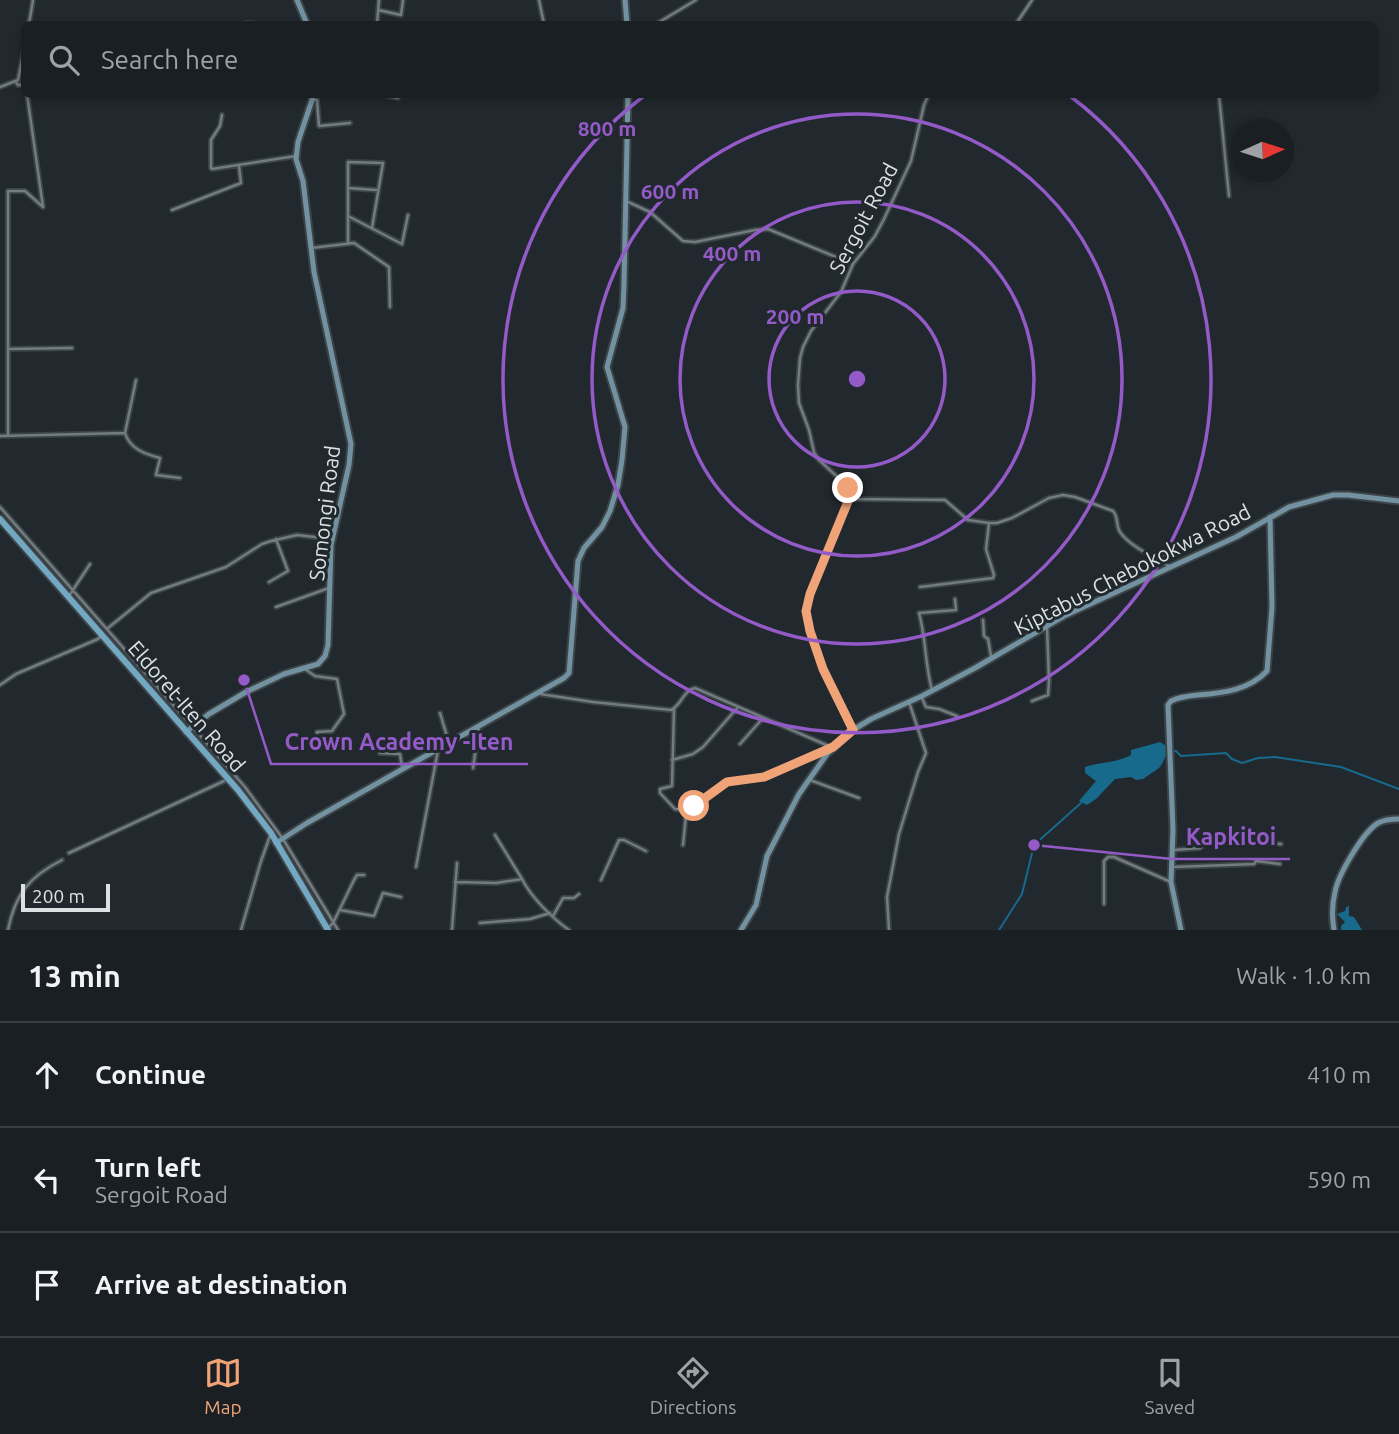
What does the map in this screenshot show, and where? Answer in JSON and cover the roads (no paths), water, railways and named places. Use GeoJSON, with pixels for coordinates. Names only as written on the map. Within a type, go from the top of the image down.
{"type":"FeatureCollection","features":[{"type":"Feature","properties":{"kind":"main road","name":"Eldoret-Iten Road"},"geometry":{"type":"LineString","coordinates":[[0,519],[71,594],[190,730],[279,841],[328,929]]}},
{"type":"Feature","properties":{"kind":"street"},"geometry":{"type":"LineString","coordinates":[[30,21],[33,0]]}},
{"type":"Feature","properties":{"kind":"street"},"geometry":{"type":"LineString","coordinates":[[297,0],[306,21]]}},
{"type":"Feature","properties":{"kind":"street"},"geometry":{"type":"LineString","coordinates":[[377,21],[379,0]]}},
{"type":"Feature","properties":{"kind":"street"},"geometry":{"type":"LineString","coordinates":[[378,10],[401,15],[403,0]]}},
{"type":"Feature","properties":{"kind":"street"},"geometry":{"type":"LineString","coordinates":[[539,0],[543,21]]}},
{"type":"Feature","properties":{"kind":"street"},"geometry":{"type":"LineString","coordinates":[[625,0],[627,21]]}},
{"type":"Feature","properties":{"kind":"street"},"geometry":{"type":"LineString","coordinates":[[661,21],[696,0]]}},
{"type":"Feature","properties":{"kind":"street"},"geometry":{"type":"LineString","coordinates":[[1018,21],[1032,0]]}},
{"type":"Feature","properties":{"kind":"street"},"geometry":{"type":"LineString","coordinates":[[0,87],[16,82],[21,74]]}},
{"type":"Feature","properties":{"kind":"street"},"geometry":{"type":"LineString","coordinates":[[16,82],[21,85]]}},
{"type":"Feature","properties":{"kind":"street"},"geometry":{"type":"LineString","coordinates":[[8,436],[8,191],[25,191],[43,207],[28,98]]}},
{"type":"Feature","properties":{"kind":"street","name":"Somongi Road"},"geometry":{"type":"LineString","coordinates":[[190,730],[209,714],[236,698],[284,674],[317,664],[327,650],[332,539],[349,465],[351,444],[314,272],[303,181],[296,156],[313,98]]}},
{"type":"Feature","properties":{"kind":"street"},"geometry":{"type":"LineString","coordinates":[[314,98],[317,100],[319,127],[350,123]]}},
{"type":"Feature","properties":{"kind":"street"},"geometry":{"type":"LineString","coordinates":[[279,841],[569,673],[579,561],[584,548],[602,527],[610,512],[622,460],[625,427],[607,367],[623,308],[628,98]]}},
{"type":"Feature","properties":{"kind":"street","name":"Sergoit Road"},"geometry":{"type":"LineString","coordinates":[[849,499],[846,485],[814,453],[799,403],[800,358],[807,337],[841,292],[853,264],[875,236],[906,173],[927,98]]}},
{"type":"Feature","properties":{"kind":"street"},"geometry":{"type":"LineString","coordinates":[[1219,98],[1229,195]]}},
{"type":"Feature","properties":{"kind":"street"},"geometry":{"type":"LineString","coordinates":[[222,115],[220,126],[211,141],[212,169],[296,156]]}},
{"type":"Feature","properties":{"kind":"street"},"geometry":{"type":"LineString","coordinates":[[348,243],[348,162],[383,163],[372,228]]}},
{"type":"Feature","properties":{"kind":"street"},"geometry":{"type":"LineString","coordinates":[[172,210],[241,183],[239,166]]}},
{"type":"Feature","properties":{"kind":"street"},"geometry":{"type":"LineString","coordinates":[[348,188],[377,190]]}},
{"type":"Feature","properties":{"kind":"street"},"geometry":{"type":"LineString","coordinates":[[626,201],[650,212],[687,242],[768,229],[853,264]]}},
{"type":"Feature","properties":{"kind":"street"},"geometry":{"type":"LineString","coordinates":[[348,216],[402,244],[408,215]]}},
{"type":"Feature","properties":{"kind":"street"},"geometry":{"type":"LineString","coordinates":[[311,248],[354,243],[389,267],[390,307]]}},
{"type":"Feature","properties":{"kind":"street"},"geometry":{"type":"LineString","coordinates":[[8,349],[72,348]]}},
{"type":"Feature","properties":{"kind":"street"},"geometry":{"type":"LineString","coordinates":[[136,380],[125,433],[127,439],[144,454],[160,458],[156,475],[180,478]]}},
{"type":"Feature","properties":{"kind":"street"},"geometry":{"type":"LineString","coordinates":[[0,436],[125,433]]}},
{"type":"Feature","properties":{"kind":"street"},"geometry":{"type":"LineString","coordinates":[[853,730],[823,669],[806,611],[810,594],[849,499],[945,500],[968,520],[998,523],[1012,519],[1049,498],[1063,495],[1075,497],[1114,511],[1118,516],[1118,530],[1127,540],[1171,567]]}},
{"type":"Feature","properties":{"kind":"street","name":"Kiptabus Chebokokwa Road"},"geometry":{"type":"LineString","coordinates":[[741,930],[756,905],[767,856],[799,794],[833,747],[853,730],[992,659],[1064,617],[1236,537],[1289,507],[1333,495],[1399,501]]}},
{"type":"Feature","properties":{"kind":"street"},"geometry":{"type":"LineString","coordinates":[[0,507],[71,594],[90,564]]}},
{"type":"Feature","properties":{"kind":"street"},"geometry":{"type":"LineString","coordinates":[[1181,930],[1171,882],[1173,850],[1168,705],[1179,697],[1246,687],[1267,671],[1272,607],[1270,517]]}},
{"type":"Feature","properties":{"kind":"street"},"geometry":{"type":"LineString","coordinates":[[920,587],[993,578],[986,549],[989,523]]}},
{"type":"Feature","properties":{"kind":"street"},"geometry":{"type":"LineString","coordinates":[[0,685],[16,674],[98,639],[151,593],[226,567],[262,544],[297,535],[332,539]]}},
{"type":"Feature","properties":{"kind":"street"},"geometry":{"type":"LineString","coordinates":[[269,582],[288,571],[276,539]]}},
{"type":"Feature","properties":{"kind":"street"},"geometry":{"type":"LineString","coordinates":[[276,607],[330,588]]}},
{"type":"Feature","properties":{"kind":"street"},"geometry":{"type":"LineString","coordinates":[[932,691],[926,661],[924,629],[919,613],[956,610],[955,599]]}},
{"type":"Feature","properties":{"kind":"street"},"geometry":{"type":"LineString","coordinates":[[983,620],[984,636],[989,639],[992,659]]}},
{"type":"Feature","properties":{"kind":"street"},"geometry":{"type":"LineString","coordinates":[[1032,701],[1048,695],[1047,626]]}},
{"type":"Feature","properties":{"kind":"street"},"geometry":{"type":"LineString","coordinates":[[305,669],[315,676],[337,679],[344,714],[332,731],[317,732],[317,743]]}},
{"type":"Feature","properties":{"kind":"street"},"geometry":{"type":"LineString","coordinates":[[690,810],[675,809],[660,793],[660,789],[672,786],[674,709],[692,688],[833,747]]}},
{"type":"Feature","properties":{"kind":"street"},"geometry":{"type":"LineString","coordinates":[[537,693],[654,709],[674,709]]}},
{"type":"Feature","properties":{"kind":"street"},"geometry":{"type":"LineString","coordinates":[[922,696],[926,707],[957,716]]}},
{"type":"Feature","properties":{"kind":"street"},"geometry":{"type":"LineString","coordinates":[[889,930],[887,897],[895,852],[914,784],[926,753],[909,702]]}},
{"type":"Feature","properties":{"kind":"street"},"geometry":{"type":"LineString","coordinates":[[672,760],[693,754],[704,747],[738,707]]}},
{"type":"Feature","properties":{"kind":"street"},"geometry":{"type":"LineString","coordinates":[[440,713],[449,744]]}},
{"type":"Feature","properties":{"kind":"street"},"geometry":{"type":"LineString","coordinates":[[740,744],[763,718]]}},
{"type":"Feature","properties":{"kind":"street"},"geometry":{"type":"LineString","coordinates":[[473,768],[479,727]]}},
{"type":"Feature","properties":{"kind":"street"},"geometry":{"type":"LineString","coordinates":[[190,730],[245,787],[338,930]]}},
{"type":"Feature","properties":{"kind":"street"},"geometry":{"type":"LineString","coordinates":[[683,845],[686,815],[727,782],[764,777],[833,747]]}},
{"type":"Feature","properties":{"kind":"street"},"geometry":{"type":"LineString","coordinates":[[416,867],[438,750]]}},
{"type":"Feature","properties":{"kind":"street"},"geometry":{"type":"LineString","coordinates":[[380,753],[400,754],[402,770]]}},
{"type":"Feature","properties":{"kind":"street"},"geometry":{"type":"LineString","coordinates":[[808,779],[859,798]]}},
{"type":"Feature","properties":{"kind":"street"},"geometry":{"type":"LineString","coordinates":[[69,853],[225,781]]}},
{"type":"Feature","properties":{"kind":"street"},"geometry":{"type":"LineString","coordinates":[[1334,930],[1335,890],[1359,842],[1377,823],[1399,819]]}},
{"type":"Feature","properties":{"kind":"street"},"geometry":{"type":"LineString","coordinates":[[242,930],[271,833]]}},
{"type":"Feature","properties":{"kind":"street"},"geometry":{"type":"LineString","coordinates":[[495,835],[534,895],[560,924],[569,930]]}},
{"type":"Feature","properties":{"kind":"street"},"geometry":{"type":"LineString","coordinates":[[601,880],[619,840],[646,851]]}},
{"type":"Feature","properties":{"kind":"street"},"geometry":{"type":"LineString","coordinates":[[1173,850],[1200,848],[1205,841],[1281,844]]}},
{"type":"Feature","properties":{"kind":"street"},"geometry":{"type":"LineString","coordinates":[[1104,904],[1104,862],[1108,857],[1114,857],[1171,882]]}},
{"type":"Feature","properties":{"kind":"street"},"geometry":{"type":"LineString","coordinates":[[8,930],[16,901],[26,886],[46,868],[62,860]]}},
{"type":"Feature","properties":{"kind":"street"},"geometry":{"type":"LineString","coordinates":[[1172,867],[1256,862],[1280,864]]}},
{"type":"Feature","properties":{"kind":"street"},"geometry":{"type":"LineString","coordinates":[[452,930],[457,863]]}},
{"type":"Feature","properties":{"kind":"street"},"geometry":{"type":"LineString","coordinates":[[328,929],[357,875],[364,875]]}},
{"type":"Feature","properties":{"kind":"street"},"geometry":{"type":"LineString","coordinates":[[455,882],[496,883],[522,879]]}},
{"type":"Feature","properties":{"kind":"street"},"geometry":{"type":"LineString","coordinates":[[340,910],[374,916],[383,892],[401,897]]}},
{"type":"Feature","properties":{"kind":"street"},"geometry":{"type":"LineString","coordinates":[[480,923],[530,919],[552,914],[563,898],[573,898],[579,894]]}},
{"type":"Feature","properties":{"kind":"water"},"geometry":{"type":"Polygon","coordinates":[[[1160,742],[1166,746],[1167,753],[1159,768],[1143,779],[1115,779],[1087,805],[1079,801],[1096,781],[1085,773],[1085,767],[1120,760],[1131,755],[1131,750],[1160,742]]]}},
{"type":"Feature","properties":{"kind":"water"},"geometry":{"type":"Polygon","coordinates":[[[1349,906],[1349,916],[1354,917],[1362,930],[1341,930],[1345,922],[1337,914],[1349,906]]]}},
{"type":"Feature","properties":{"kind":"waterway"},"geometry":{"type":"LineString","coordinates":[[1173,751],[1181,756],[1226,753],[1242,763],[1275,757],[1341,767],[1399,789]]}},
{"type":"Feature","properties":{"kind":"waterway"},"geometry":{"type":"LineString","coordinates":[[999,930],[1022,894],[1034,845],[1081,803]]}},
{"type":"Feature","properties":{"kind":"place","name":"Crown Academy -Iten"},"geometry":{"type":"Point","coordinates":[244,680]}},
{"type":"Feature","properties":{"kind":"place","name":"Kapkitoi"},"geometry":{"type":"Point","coordinates":[1034,845]}}]}
